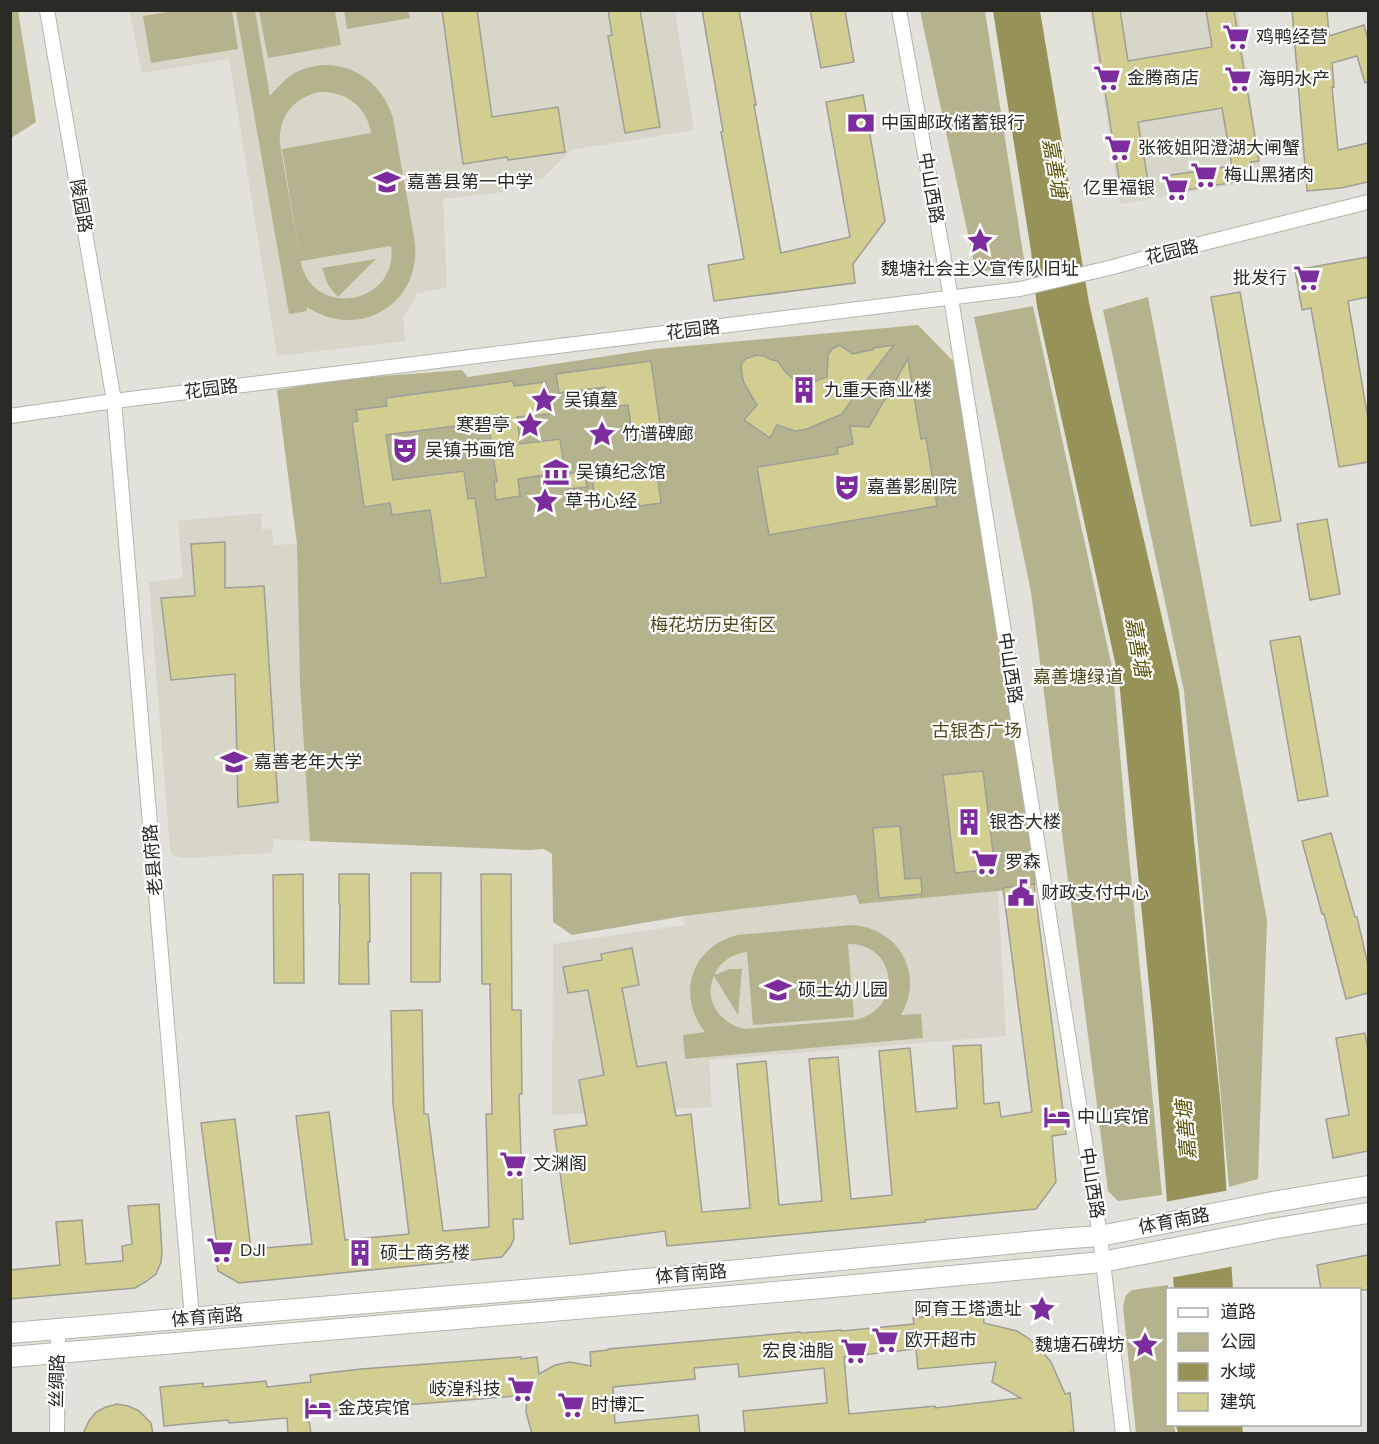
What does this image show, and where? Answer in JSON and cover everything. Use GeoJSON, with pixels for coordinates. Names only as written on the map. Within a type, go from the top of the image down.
{"type":"FeatureCollection","features":[{"type":"Feature","properties":{"kind":"main road","name":"体育南路"},"geometry":{"type":"LineString","coordinates":[[10,1333],[551,1288],[1100,1236],[1267,1203],[1368,1186]]}},
{"type":"Feature","properties":{"kind":"main road","name":"体育南路"},"geometry":{"type":"LineString","coordinates":[[10,1357],[1102,1262],[1368,1213]]}},
{"type":"Feature","properties":{"kind":"street","name":"陵园路"},"geometry":{"type":"LineString","coordinates":[[47,10],[114,402]]}},
{"type":"Feature","properties":{"kind":"street","name":"中山西路"},"geometry":{"type":"LineString","coordinates":[[899,10],[951,298],[1100,1236],[1123,1434]]}},
{"type":"Feature","properties":{"kind":"street","name":"花园路"},"geometry":{"type":"LineString","coordinates":[[10,417],[114,402],[1020,289],[1368,202]]}},
{"type":"Feature","properties":{"kind":"street","name":"老县府路"},"geometry":{"type":"LineString","coordinates":[[114,402],[192,1318]]}},
{"type":"Feature","properties":{"kind":"street","name":"丝绸路"},"geometry":{"type":"LineString","coordinates":[[57,1434],[58,1329]]}},
{"type":"Feature","properties":{"kind":"shaded area","name":"嘉善县第一中学"},"geometry":{"type":"Polygon","coordinates":[[[129,11],[675,11],[694,130],[571,150],[543,178],[506,187],[504,192],[443,199],[447,287],[415,294],[414,301],[403,316],[405,341],[277,356],[229,59],[142,73],[129,11]]]}},
{"type":"Feature","properties":{"kind":"shaded area"},"geometry":{"type":"Polygon","coordinates":[[[1090,11],[1238,11],[1262,180],[1120,204],[1090,11]]]}},
{"type":"Feature","properties":{"kind":"shaded area","name":"嘉善老年大学"},"geometry":{"type":"Polygon","coordinates":[[[261,513],[262,530],[271,528],[274,545],[297,544],[300,684],[310,841],[274,839],[272,853],[183,858],[175,856],[170,849],[149,582],[183,578],[178,521],[261,513]]]}},
{"type":"Feature","properties":{"kind":"shaded area","name":"硕士幼儿园"},"geometry":{"type":"Polygon","coordinates":[[[998,891],[1006,1036],[709,1060],[712,1107],[552,1115],[553,944],[685,925],[684,916],[857,895],[859,904],[998,891]]]}},
{"type":"Feature","properties":{"kind":"green space"},"geometry":{"type":"Polygon","coordinates":[[[11,10],[18,11],[36,122],[11,138],[11,10]]]}},
{"type":"Feature","properties":{"kind":"green space"},"geometry":{"type":"Polygon","coordinates":[[[174,11],[232,11],[238,49],[151,63],[143,16],[174,11]]]}},
{"type":"Feature","properties":{"kind":"green space"},"geometry":{"type":"Polygon","coordinates":[[[236,11],[255,11],[270,96],[293,74],[325,65],[340,66],[354,71],[378,90],[393,118],[415,243],[414,265],[408,284],[397,299],[382,311],[365,318],[346,320],[327,317],[307,307],[307,311],[289,314],[236,11]],[[320,92],[302,98],[289,110],[280,134],[280,144],[300,259],[282,149],[371,133],[365,115],[354,102],[338,94],[320,92]],[[391,246],[301,261],[301,263],[309,281],[322,293],[337,298],[354,298],[369,292],[382,281],[390,266],[391,246]]]}},
{"type":"Feature","properties":{"kind":"green space"},"geometry":{"type":"Polygon","coordinates":[[[259,11],[335,11],[341,45],[268,58],[259,11]]]}},
{"type":"Feature","properties":{"kind":"green space"},"geometry":{"type":"Polygon","coordinates":[[[344,11],[408,11],[410,18],[347,29],[344,11]]]}},
{"type":"Feature","properties":{"kind":"green space"},"geometry":{"type":"Polygon","coordinates":[[[920,11],[985,11],[1025,266],[976,272],[920,11]]]}},
{"type":"Feature","properties":{"kind":"green space"},"geometry":{"type":"Polygon","coordinates":[[[376,259],[338,297],[328,285],[322,268],[376,259]]]}},
{"type":"Feature","properties":{"kind":"green space"},"geometry":{"type":"Polygon","coordinates":[[[1148,297],[1267,920],[1258,1179],[1229,1187],[1184,691],[1103,310],[1148,297]]]}},
{"type":"Feature","properties":{"kind":"green space","name":"嘉善塘绿道"},"geometry":{"type":"Polygon","coordinates":[[[1033,306],[1113,672],[1162,1195],[1118,1201],[1108,1191],[1031,592],[974,317],[1033,306]]]}},
{"type":"Feature","properties":{"kind":"green space","name":"梅花坊历史街区"},"geometry":{"type":"Polygon","coordinates":[[[918,325],[954,362],[1039,884],[998,891],[859,904],[856,895],[684,916],[572,935],[553,922],[552,854],[544,849],[310,841],[300,684],[297,544],[277,390],[344,379],[462,370],[468,377],[654,349],[918,325]]]}},
{"type":"Feature","properties":{"kind":"green space"},"geometry":{"type":"Polygon","coordinates":[[[852,925],[869,928],[883,935],[903,956],[908,969],[910,984],[908,999],[901,1015],[921,1014],[923,1038],[685,1059],[683,1035],[705,1032],[696,1018],[691,1003],[690,989],[693,974],[699,961],[709,950],[721,941],[737,935],[852,925]],[[848,944],[854,1017],[753,1025],[747,952],[736,954],[728,959],[714,975],[730,969],[742,969],[738,1015],[714,976],[711,985],[712,1002],[716,1010],[728,1022],[745,1029],[854,1020],[870,1014],[881,1004],[887,992],[888,978],[885,965],[877,954],[865,947],[848,944]]]}},
{"type":"Feature","properties":{"kind":"green space"},"geometry":{"type":"Polygon","coordinates":[[[1168,1285],[1166,1288],[1166,1426],[1173,1426],[1176,1433],[1136,1433],[1123,1306],[1126,1295],[1132,1290],[1168,1285]]]}},
{"type":"Feature","properties":{"kind":"water","name":"嘉善塘"},"geometry":{"type":"Polygon","coordinates":[[[993,11],[1040,11],[1089,303],[1179,691],[1221,1108],[1233,1288],[1174,1288],[1153,1026],[1119,680],[1037,307],[1031,251],[993,11]]]}},
{"type":"Feature","properties":{"kind":"water"},"geometry":{"type":"Polygon","coordinates":[[[1176,1426],[1242,1426],[1243,1433],[1178,1433],[1176,1426]]]}},
{"type":"Feature","properties":{"kind":"pier"},"geometry":{"type":"Polygon","coordinates":[[[1230,1190],[1235,1266],[1170,1278],[1164,1202],[1230,1190]]]}},
{"type":"Feature","properties":{"kind":"building"},"geometry":{"type":"Polygon","coordinates":[[[442,10],[477,10],[492,117],[558,107],[565,152],[508,160],[507,157],[463,164],[442,10]]]}},
{"type":"Feature","properties":{"kind":"building"},"geometry":{"type":"Polygon","coordinates":[[[608,10],[640,10],[660,127],[625,133],[608,36],[612,35],[608,10]]]}},
{"type":"Feature","properties":{"kind":"building"},"geometry":{"type":"Polygon","coordinates":[[[702,10],[739,10],[781,253],[850,237],[826,102],[863,95],[885,221],[853,264],[855,283],[714,301],[708,265],[744,259],[702,10]]]}},
{"type":"Feature","properties":{"kind":"building"},"geometry":{"type":"Polygon","coordinates":[[[810,10],[845,10],[854,62],[821,68],[810,10]]]}},
{"type":"Feature","properties":{"kind":"building"},"geometry":{"type":"Polygon","coordinates":[[[1092,10],[1120,10],[1128,61],[1212,47],[1206,10],[1234,10],[1259,161],[1251,162],[1254,179],[1168,193],[1165,176],[1232,166],[1222,108],[1138,122],[1148,181],[1120,185],[1092,10]]]}},
{"type":"Feature","properties":{"kind":"building"},"geometry":{"type":"Polygon","coordinates":[[[1292,10],[1327,10],[1329,36],[1364,25],[1368,40],[1368,82],[1365,83],[1357,56],[1332,63],[1334,87],[1332,87],[1338,150],[1368,143],[1368,182],[1341,188],[1307,191],[1292,10]]]}},
{"type":"Feature","properties":{"kind":"building"},"geometry":{"type":"Polygon","coordinates":[[[1368,257],[1368,297],[1348,301],[1368,419],[1368,462],[1339,467],[1311,308],[1302,310],[1295,270],[1368,257]]]}},
{"type":"Feature","properties":{"kind":"building"},"geometry":{"type":"Polygon","coordinates":[[[1240,292],[1281,521],[1251,526],[1211,297],[1240,292]]]}},
{"type":"Feature","properties":{"kind":"building","name":"九重天商业楼"},"geometry":{"type":"Polygon","coordinates":[[[839,345],[852,354],[894,345],[842,414],[807,429],[795,431],[777,425],[770,438],[744,420],[757,405],[744,383],[741,365],[745,359],[756,355],[778,361],[798,384],[811,383],[827,377],[828,355],[839,345]]]}},
{"type":"Feature","properties":{"kind":"building","name":"嘉善影剧院"},"geometry":{"type":"Polygon","coordinates":[[[908,359],[921,439],[926,438],[937,506],[769,535],[757,467],[838,454],[837,448],[853,444],[850,426],[869,427],[908,359]]]}},
{"type":"Feature","properties":{"kind":"building"},"geometry":{"type":"Polygon","coordinates":[[[651,361],[661,432],[632,435],[628,405],[608,407],[605,387],[559,393],[556,374],[651,361]]]}},
{"type":"Feature","properties":{"kind":"building"},"geometry":{"type":"Polygon","coordinates":[[[513,381],[514,386],[546,382],[550,414],[517,417],[520,444],[560,439],[565,472],[518,479],[520,496],[496,500],[494,482],[497,482],[489,427],[486,428],[486,422],[386,435],[393,480],[464,471],[468,499],[475,498],[486,577],[441,584],[430,510],[392,515],[390,503],[364,507],[352,422],[358,421],[356,410],[387,406],[386,398],[513,381]]]}},
{"type":"Feature","properties":{"kind":"building"},"geometry":{"type":"Polygon","coordinates":[[[656,465],[661,503],[596,510],[592,477],[634,471],[634,468],[656,465]]]}},
{"type":"Feature","properties":{"kind":"building"},"geometry":{"type":"Polygon","coordinates":[[[585,471],[587,487],[568,489],[566,474],[585,471]]]}},
{"type":"Feature","properties":{"kind":"building"},"geometry":{"type":"Polygon","coordinates":[[[1327,519],[1340,594],[1310,600],[1297,524],[1327,519]]]}},
{"type":"Feature","properties":{"kind":"building"},"geometry":{"type":"Polygon","coordinates":[[[225,542],[225,588],[264,586],[278,802],[238,807],[235,674],[171,680],[161,598],[195,596],[191,544],[225,542]]]}},
{"type":"Feature","properties":{"kind":"building"},"geometry":{"type":"Polygon","coordinates":[[[1300,636],[1328,796],[1298,801],[1270,641],[1300,636]]]}},
{"type":"Feature","properties":{"kind":"building","name":"银杏大楼"},"geometry":{"type":"Polygon","coordinates":[[[983,771],[995,869],[955,873],[943,775],[983,771]]]}},
{"type":"Feature","properties":{"kind":"building"},"geometry":{"type":"Polygon","coordinates":[[[900,826],[905,879],[921,878],[922,894],[879,898],[873,828],[900,826]]]}},
{"type":"Feature","properties":{"kind":"building"},"geometry":{"type":"Polygon","coordinates":[[[1331,833],[1355,917],[1357,917],[1368,965],[1368,993],[1346,999],[1302,841],[1331,833]]]}},
{"type":"Feature","properties":{"kind":"building"},"geometry":{"type":"Polygon","coordinates":[[[411,873],[441,873],[440,982],[411,982],[411,873]]]}},
{"type":"Feature","properties":{"kind":"building"},"geometry":{"type":"Polygon","coordinates":[[[303,874],[304,983],[274,983],[273,875],[303,874]]]}},
{"type":"Feature","properties":{"kind":"building"},"geometry":{"type":"Polygon","coordinates":[[[339,874],[369,874],[369,984],[339,984],[339,874]]]}},
{"type":"Feature","properties":{"kind":"building"},"geometry":{"type":"Polygon","coordinates":[[[481,874],[511,874],[512,1010],[521,1010],[522,1094],[519,1094],[523,1219],[513,1219],[514,1239],[510,1247],[502,1257],[239,1283],[218,1271],[214,1246],[217,1246],[201,1123],[235,1119],[251,1249],[312,1244],[296,1116],[329,1112],[345,1240],[409,1234],[393,1103],[391,1011],[422,1010],[424,1114],[428,1114],[443,1231],[489,1227],[486,1114],[492,1114],[490,984],[482,984],[481,874]]]}},
{"type":"Feature","properties":{"kind":"building"},"geometry":{"type":"Polygon","coordinates":[[[1034,884],[1066,1134],[1052,1136],[1056,1182],[1036,1209],[925,1220],[925,1222],[667,1246],[665,1231],[570,1244],[554,1130],[587,1125],[579,1080],[604,1075],[588,990],[568,993],[563,967],[602,960],[601,954],[632,948],[639,985],[622,988],[637,1067],[666,1062],[676,1116],[691,1114],[702,1212],[750,1208],[737,1064],[766,1061],[779,1205],[822,1201],[809,1059],[838,1057],[851,1199],[892,1195],[879,1051],[910,1048],[916,1112],[957,1108],[953,1046],[981,1045],[984,1104],[999,1102],[1001,1117],[1032,1112],[1003,888],[1034,884]]]}},
{"type":"Feature","properties":{"kind":"building"},"geometry":{"type":"Polygon","coordinates":[[[1365,1033],[1368,1051],[1368,1151],[1333,1158],[1326,1119],[1349,1115],[1336,1038],[1365,1033]]]}},
{"type":"Feature","properties":{"kind":"building"},"geometry":{"type":"Polygon","coordinates":[[[159,1204],[161,1262],[156,1274],[147,1281],[135,1288],[10,1299],[10,1270],[60,1265],[56,1222],[82,1220],[86,1264],[123,1261],[122,1246],[132,1244],[128,1206],[159,1204]]]}},
{"type":"Feature","properties":{"kind":"building"},"geometry":{"type":"Polygon","coordinates":[[[1368,1255],[1368,1290],[1321,1288],[1317,1265],[1368,1255]]]}},
{"type":"Feature","properties":{"kind":"building"},"geometry":{"type":"Polygon","coordinates":[[[983,1312],[984,1323],[1017,1331],[1028,1338],[1051,1362],[1065,1394],[1070,1393],[1074,1432],[1058,1434],[745,1434],[743,1411],[827,1403],[824,1368],[739,1377],[738,1364],[694,1368],[695,1379],[613,1387],[615,1423],[698,1415],[700,1434],[532,1434],[526,1412],[527,1395],[308,1413],[311,1434],[288,1434],[287,1418],[229,1423],[228,1420],[164,1426],[160,1387],[203,1383],[203,1387],[266,1381],[267,1387],[311,1382],[310,1375],[521,1357],[521,1359],[537,1357],[539,1374],[555,1365],[570,1362],[591,1366],[590,1352],[608,1349],[914,1324],[913,1318],[983,1312]],[[916,1349],[844,1357],[849,1414],[935,1406],[935,1408],[1021,1398],[992,1382],[996,1362],[918,1369],[916,1349]]]}},
{"type":"Feature","properties":{"kind":"building"},"geometry":{"type":"Polygon","coordinates":[[[117,1404],[139,1411],[151,1423],[153,1434],[83,1434],[96,1412],[117,1404]]]}},
{"type":"Feature","properties":{"kind":"place","name":"鸡鸭经营"},"geometry":{"type":"Point","coordinates":[1236,37]}},
{"type":"Feature","properties":{"kind":"place","name":"金腾商店"},"geometry":{"type":"Point","coordinates":[1107,78]}},
{"type":"Feature","properties":{"kind":"place","name":"海明水产"},"geometry":{"type":"Point","coordinates":[1238,79]}},
{"type":"Feature","properties":{"kind":"place","name":"中国邮政储蓄银行"},"geometry":{"type":"Point","coordinates":[861,123]}},
{"type":"Feature","properties":{"kind":"place","name":"张筱姐阳澄湖大闸蟹"},"geometry":{"type":"Point","coordinates":[1118,148]}},
{"type":"Feature","properties":{"kind":"place","name":"梅山黑猪肉"},"geometry":{"type":"Point","coordinates":[1204,175]}},
{"type":"Feature","properties":{"kind":"place","name":"嘉善县第一中学"},"geometry":{"type":"Point","coordinates":[387,182]}},
{"type":"Feature","properties":{"kind":"place","name":"亿里福银"},"geometry":{"type":"Point","coordinates":[1175,188]}},
{"type":"Feature","properties":{"kind":"place","name":"魏塘社会主义宣传队旧址"},"geometry":{"type":"Point","coordinates":[980,241]}},
{"type":"Feature","properties":{"kind":"place","name":"批发行"},"geometry":{"type":"Point","coordinates":[1307,278]}},
{"type":"Feature","properties":{"kind":"place","name":"九重天商业楼"},"geometry":{"type":"Point","coordinates":[804,390]}},
{"type":"Feature","properties":{"kind":"place","name":"吴镇墓"},"geometry":{"type":"Point","coordinates":[544,400]}},
{"type":"Feature","properties":{"kind":"place","name":"寒碧亭"},"geometry":{"type":"Point","coordinates":[530,425]}},
{"type":"Feature","properties":{"kind":"place","name":"竹谱碑廊"},"geometry":{"type":"Point","coordinates":[602,434]}},
{"type":"Feature","properties":{"kind":"place","name":"吴镇书画馆"},"geometry":{"type":"Point","coordinates":[405,450]}},
{"type":"Feature","properties":{"kind":"place","name":"吴镇纪念馆"},"geometry":{"type":"Point","coordinates":[556,472]}},
{"type":"Feature","properties":{"kind":"place","name":"嘉善影剧院"},"geometry":{"type":"Point","coordinates":[847,487]}},
{"type":"Feature","properties":{"kind":"place","name":"草书心经"},"geometry":{"type":"Point","coordinates":[545,501]}},
{"type":"Feature","properties":{"kind":"place","name":"嘉善老年大学"},"geometry":{"type":"Point","coordinates":[234,762]}},
{"type":"Feature","properties":{"kind":"place","name":"银杏大楼"},"geometry":{"type":"Point","coordinates":[969,822]}},
{"type":"Feature","properties":{"kind":"place","name":"罗森"},"geometry":{"type":"Point","coordinates":[985,862]}},
{"type":"Feature","properties":{"kind":"place","name":"财政支付中心"},"geometry":{"type":"Point","coordinates":[1021,893]}},
{"type":"Feature","properties":{"kind":"place","name":"硕士幼儿园"},"geometry":{"type":"Point","coordinates":[778,990]}},
{"type":"Feature","properties":{"kind":"place","name":"中山宾馆"},"geometry":{"type":"Point","coordinates":[1057,1117]}},
{"type":"Feature","properties":{"kind":"place","name":"文渊阁"},"geometry":{"type":"Point","coordinates":[513,1164]}},
{"type":"Feature","properties":{"kind":"place","name":"DJI"},"geometry":{"type":"Point","coordinates":[220,1250]}},
{"type":"Feature","properties":{"kind":"place","name":"硕士商务楼"},"geometry":{"type":"Point","coordinates":[360,1253]}},
{"type":"Feature","properties":{"kind":"place","name":"阿育王塔遗址"},"geometry":{"type":"Point","coordinates":[1042,1309]}},
{"type":"Feature","properties":{"kind":"place","name":"欧开超市"},"geometry":{"type":"Point","coordinates":[885,1340]}},
{"type":"Feature","properties":{"kind":"place","name":"魏塘石碑坊"},"geometry":{"type":"Point","coordinates":[1145,1345]}},
{"type":"Feature","properties":{"kind":"place","name":"宏良油脂"},"geometry":{"type":"Point","coordinates":[854,1351]}},
{"type":"Feature","properties":{"kind":"place","name":"岐湟科技"},"geometry":{"type":"Point","coordinates":[521,1389]}},
{"type":"Feature","properties":{"kind":"place","name":"时博汇"},"geometry":{"type":"Point","coordinates":[571,1405]}},
{"type":"Feature","properties":{"kind":"place","name":"金茂宾馆"},"geometry":{"type":"Point","coordinates":[318,1408]}},
{"type":"Feature","properties":{"kind":"park label","name":"古银杏广场"},"geometry":{"type":"Point","coordinates":[977,731]}}]}
